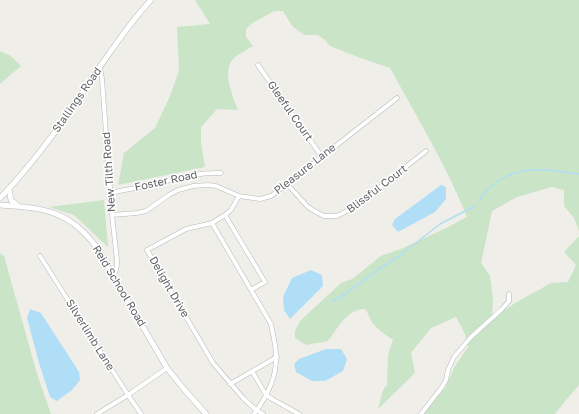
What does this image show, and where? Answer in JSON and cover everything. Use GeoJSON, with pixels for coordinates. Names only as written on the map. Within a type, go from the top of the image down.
{"type":"FeatureCollection","features":[{"type":"Feature","properties":{"kind":"street","name":"Stallings Road"},"geometry":{"type":"LineString","coordinates":[[0,198],[40,153],[128,26],[151,0]]}},
{"type":"Feature","properties":{"kind":"street","name":"Gleeful Court"},"geometry":{"type":"LineString","coordinates":[[258,65],[322,157]]}},
{"type":"Feature","properties":{"kind":"street","name":"New Tilth Road"},"geometry":{"type":"LineString","coordinates":[[100,67],[117,267],[113,275]]}},
{"type":"Feature","properties":{"kind":"street","name":"Pleasure Lane"},"geometry":{"type":"LineString","coordinates":[[112,215],[146,211],[178,190],[208,184],[239,196],[260,199],[271,196],[397,98]]}},
{"type":"Feature","properties":{"kind":"street","name":"Blissful Court"},"geometry":{"type":"LineString","coordinates":[[287,184],[308,207],[324,216],[337,216],[355,207],[426,151]]}},
{"type":"Feature","properties":{"kind":"street","name":"Foster Road"},"geometry":{"type":"LineString","coordinates":[[111,192],[148,186],[201,173],[220,173]]}},
{"type":"Feature","properties":{"kind":"street"},"geometry":{"type":"LineString","coordinates":[[9,189],[11,200],[18,206]]}},
{"type":"Feature","properties":{"kind":"street","name":"Delight Drive"},"geometry":{"type":"LineString","coordinates":[[239,196],[230,210],[212,223],[186,229],[148,250],[213,364],[255,412],[263,414]]}},
{"type":"Feature","properties":{"kind":"street","name":"Reid School Road"},"geometry":{"type":"LineString","coordinates":[[0,205],[18,206],[47,211],[76,225],[88,236],[168,368],[206,414]]}},
{"type":"Feature","properties":{"kind":"street"},"geometry":{"type":"LineString","coordinates":[[225,215],[265,282],[251,290]]}},
{"type":"Feature","properties":{"kind":"street"},"geometry":{"type":"LineString","coordinates":[[212,223],[271,324],[275,341],[277,357],[275,373],[266,395],[255,412]]}},
{"type":"Feature","properties":{"kind":"street","name":"Silverlimb Lane"},"geometry":{"type":"LineString","coordinates":[[40,256],[141,414]]}},
{"type":"Feature","properties":{"kind":"street"},"geometry":{"type":"LineString","coordinates":[[421,414],[442,387],[446,380],[452,361],[459,350],[502,309],[509,301],[509,294]]}},
{"type":"Feature","properties":{"kind":"street"},"geometry":{"type":"LineString","coordinates":[[230,384],[277,357]]}},
{"type":"Feature","properties":{"kind":"street"},"geometry":{"type":"LineString","coordinates":[[97,414],[168,368]]}},
{"type":"Feature","properties":{"kind":"street"},"geometry":{"type":"LineString","coordinates":[[252,371],[266,395],[299,414]]}},
{"type":"Feature","properties":{"kind":"green space"},"geometry":{"type":"Polygon","coordinates":[[[195,0],[579,0],[579,231],[574,218],[564,206],[564,190],[552,187],[517,197],[492,211],[481,263],[490,276],[493,299],[492,318],[551,283],[568,282],[576,265],[564,252],[579,236],[579,385],[555,414],[422,414],[445,388],[455,366],[468,347],[465,334],[456,317],[431,328],[411,353],[415,373],[378,409],[383,390],[387,385],[388,355],[393,340],[375,326],[365,309],[353,312],[348,316],[339,325],[328,341],[306,345],[295,338],[295,331],[300,321],[341,283],[352,279],[381,256],[403,248],[467,217],[441,160],[390,68],[330,46],[318,35],[304,35],[292,26],[283,11],[274,11],[251,24],[246,29],[246,37],[253,46],[234,58],[228,69],[229,84],[238,110],[217,109],[201,127],[201,143],[205,167],[118,185],[124,153],[155,128],[170,96],[179,71],[177,27],[210,24],[195,0]]]}},
{"type":"Feature","properties":{"kind":"green space"},"geometry":{"type":"Polygon","coordinates":[[[0,51],[11,56],[21,66],[0,84],[0,51]]]}},
{"type":"Feature","properties":{"kind":"green space"},"geometry":{"type":"Polygon","coordinates":[[[104,200],[108,247],[74,215],[49,207],[104,200]]]}},
{"type":"Feature","properties":{"kind":"green space"},"geometry":{"type":"Polygon","coordinates":[[[0,253],[4,256],[37,374],[51,414],[0,414],[0,253]]]}},
{"type":"Feature","properties":{"kind":"water"},"geometry":{"type":"Polygon","coordinates":[[[441,185],[446,187],[446,199],[435,212],[398,232],[392,225],[395,219],[441,185]]]}},
{"type":"Feature","properties":{"kind":"water"},"geometry":{"type":"Polygon","coordinates":[[[311,270],[322,275],[323,286],[290,319],[284,310],[283,297],[292,278],[311,270]]]}},
{"type":"Feature","properties":{"kind":"water"},"geometry":{"type":"Polygon","coordinates":[[[30,309],[41,313],[79,372],[80,380],[72,390],[57,401],[50,397],[39,363],[27,318],[30,309]]]}},
{"type":"Feature","properties":{"kind":"water"},"geometry":{"type":"Polygon","coordinates":[[[326,349],[341,349],[347,359],[343,371],[325,381],[312,381],[296,372],[294,364],[299,359],[326,349]]]}},
{"type":"Feature","properties":{"kind":"waterway"},"geometry":{"type":"LineString","coordinates":[[479,200],[493,185],[506,176],[516,173],[547,170],[579,174]]}},
{"type":"Feature","properties":{"kind":"waterway"},"geometry":{"type":"LineString","coordinates":[[333,301],[398,257],[440,224],[475,206]]}}]}
